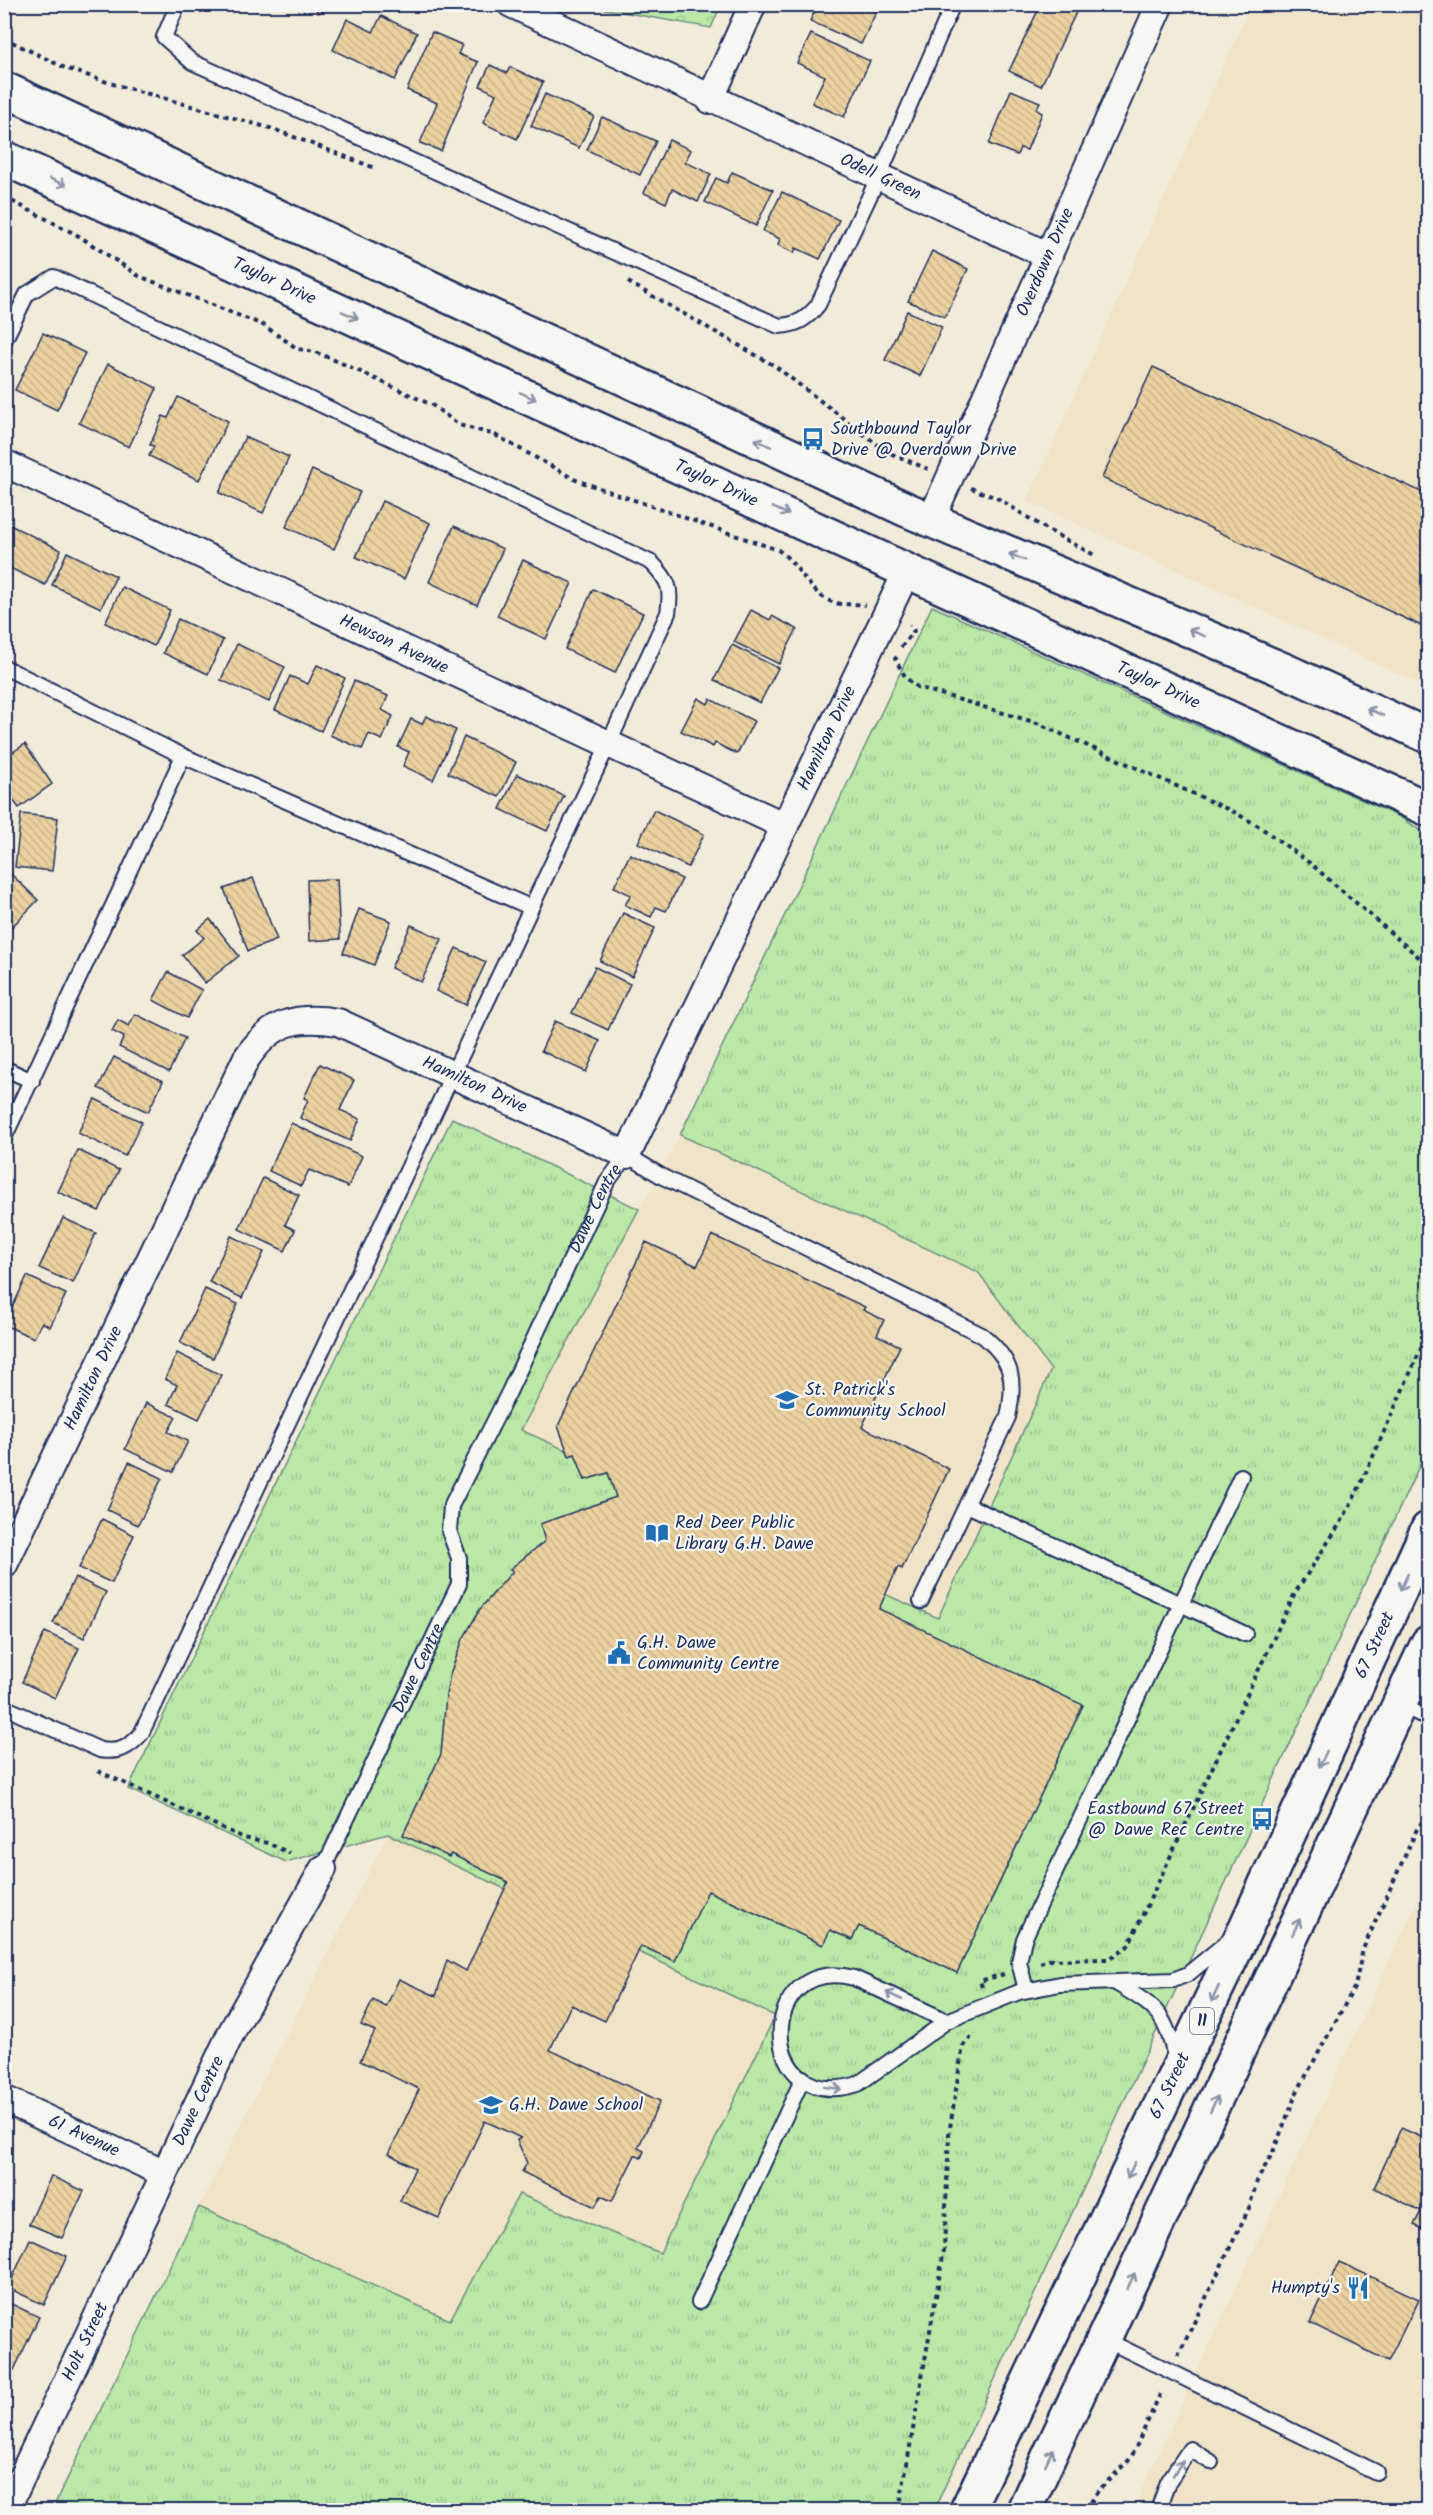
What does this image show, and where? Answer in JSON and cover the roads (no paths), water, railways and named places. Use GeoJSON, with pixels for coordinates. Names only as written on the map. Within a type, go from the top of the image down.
{"type":"FeatureCollection","features":[{"type":"Feature","properties":{"kind":"main road"},"geometry":{"type":"LineString","coordinates":[[4,89],[931,520],[1288,672],[1428,736]]}},
{"type":"Feature","properties":{"kind":"main road","name":"Taylor Drive"},"geometry":{"type":"LineString","coordinates":[[4,158],[908,569],[1428,809]]}},
{"type":"Feature","properties":{"kind":"main road","name":"67 Street"},"geometry":{"type":"LineString","coordinates":[[968,2511],[1247,1925],[1428,1529]]}},
{"type":"Feature","properties":{"kind":"main road"},"geometry":{"type":"LineString","coordinates":[[1024,2511],[1104,2339],[1414,1712],[1428,1643]]}},
{"type":"Feature","properties":{"kind":"street","name":"Odell Green"},"geometry":{"type":"LineString","coordinates":[[511,4],[710,100],[1049,256]]}},
{"type":"Feature","properties":{"kind":"street"},"geometry":{"type":"LineString","coordinates":[[710,100],[753,4]]}},
{"type":"Feature","properties":{"kind":"street","name":"Overdown Drive"},"geometry":{"type":"LineString","coordinates":[[931,520],[1160,4]]}},
{"type":"Feature","properties":{"kind":"street","name":"Hewson Avenue"},"geometry":{"type":"LineString","coordinates":[[4,463],[785,826]]}},
{"type":"Feature","properties":{"kind":"street","name":"Hamilton Drive"},"geometry":{"type":"LineString","coordinates":[[4,1566],[246,1059],[260,1041],[277,1026],[306,1018],[349,1026],[627,1155],[908,569]]}},
{"type":"Feature","properties":{"kind":"street","name":"Dawe Centre"},"geometry":{"type":"LineString","coordinates":[[163,2174],[231,2033],[323,1869]]}},
{"type":"Feature","properties":{"kind":"street","name":"61 Avenue"},"geometry":{"type":"LineString","coordinates":[[4,2100],[163,2174]]}},
{"type":"Feature","properties":{"kind":"street","name":"Holt Street"},"geometry":{"type":"LineString","coordinates":[[6,2511],[163,2174]]}},
{"type":"Feature","properties":{"kind":"lane"},"geometry":{"type":"LineString","coordinates":[[178,4],[164,38],[192,62],[779,326],[792,326],[809,317],[818,304],[879,176],[953,4]]}},
{"type":"Feature","properties":{"kind":"lane"},"geometry":{"type":"LineString","coordinates":[[4,341],[27,294],[54,277],[652,563],[667,579],[671,595],[668,613],[608,745],[141,1734],[134,1743],[115,1753],[100,1750],[4,1707]]}},
{"type":"Feature","properties":{"kind":"lane"},"geometry":{"type":"LineString","coordinates":[[4,667],[183,756],[530,907]]}},
{"type":"Feature","properties":{"kind":"lane"},"geometry":{"type":"LineString","coordinates":[[4,1138],[183,756]]}},
{"type":"Feature","properties":{"kind":"lane"},"geometry":{"type":"LineString","coordinates":[[4,1068],[32,1081]]}},
{"type":"Feature","properties":{"kind":"lane"},"geometry":{"type":"LineString","coordinates":[[627,1155],[663,1177],[982,1335],[999,1349],[1011,1371],[1013,1393],[1008,1417],[921,1601]]}},
{"type":"Feature","properties":{"kind":"lane","name":"Dawe Centre"},"geometry":{"type":"LineString","coordinates":[[323,1869],[459,1584],[459,1558],[449,1531],[451,1506],[508,1392],[607,1182],[627,1155]]}},
{"type":"Feature","properties":{"kind":"lane"},"geometry":{"type":"LineString","coordinates":[[1026,1990],[1021,1968],[1023,1939],[1241,1476]]}},
{"type":"Feature","properties":{"kind":"lane"},"geometry":{"type":"LineString","coordinates":[[967,1505],[1245,1634]]}},
{"type":"Feature","properties":{"kind":"lane"},"geometry":{"type":"LineString","coordinates":[[946,2021],[854,1978],[840,1974],[823,1976],[806,1983],[792,1997],[783,2012],[779,2031],[781,2048],[789,2065],[803,2078],[832,2089],[858,2084],[932,2034],[946,2021],[987,2003],[1026,1990],[1060,1984],[1160,1982],[1188,1974],[1247,1925]]}},
{"type":"Feature","properties":{"kind":"lane"},"geometry":{"type":"LineString","coordinates":[[1116,1983],[1158,2011],[1166,2024],[1178,2071]]}},
{"type":"Feature","properties":{"kind":"lane"},"geometry":{"type":"LineString","coordinates":[[699,2302],[803,2078]]}},
{"type":"Feature","properties":{"kind":"lane"},"geometry":{"type":"LineString","coordinates":[[1104,2339],[1376,2472]]}},
{"type":"Feature","properties":{"kind":"lane"},"geometry":{"type":"LineString","coordinates":[[1158,2511],[1168,2482],[1190,2449],[1211,2462]]}},
{"type":"Feature","properties":{"kind":"place","name":"Southbound Taylor Drive @ Overdown Drive"},"geometry":{"type":"Point","coordinates":[813,439]}},
{"type":"Feature","properties":{"kind":"place","name":"St. Patrick's Community School"},"geometry":{"type":"Point","coordinates":[787,1400]}},
{"type":"Feature","properties":{"kind":"place","name":"Red Deer Public Library G.H. Dawe"},"geometry":{"type":"Point","coordinates":[657,1533]}},
{"type":"Feature","properties":{"kind":"place","name":"G.H. Dawe Community Centre"},"geometry":{"type":"Point","coordinates":[619,1653]}},
{"type":"Feature","properties":{"kind":"place","name":"Eastbound 67 Street @ Dawe Rec Centre"},"geometry":{"type":"Point","coordinates":[1262,1819]}},
{"type":"Feature","properties":{"kind":"place","name":"G.H. Dawe School"},"geometry":{"type":"Point","coordinates":[491,2105]}},
{"type":"Feature","properties":{"kind":"place","name":"Humpty's"},"geometry":{"type":"Point","coordinates":[1358,2288]}}]}
